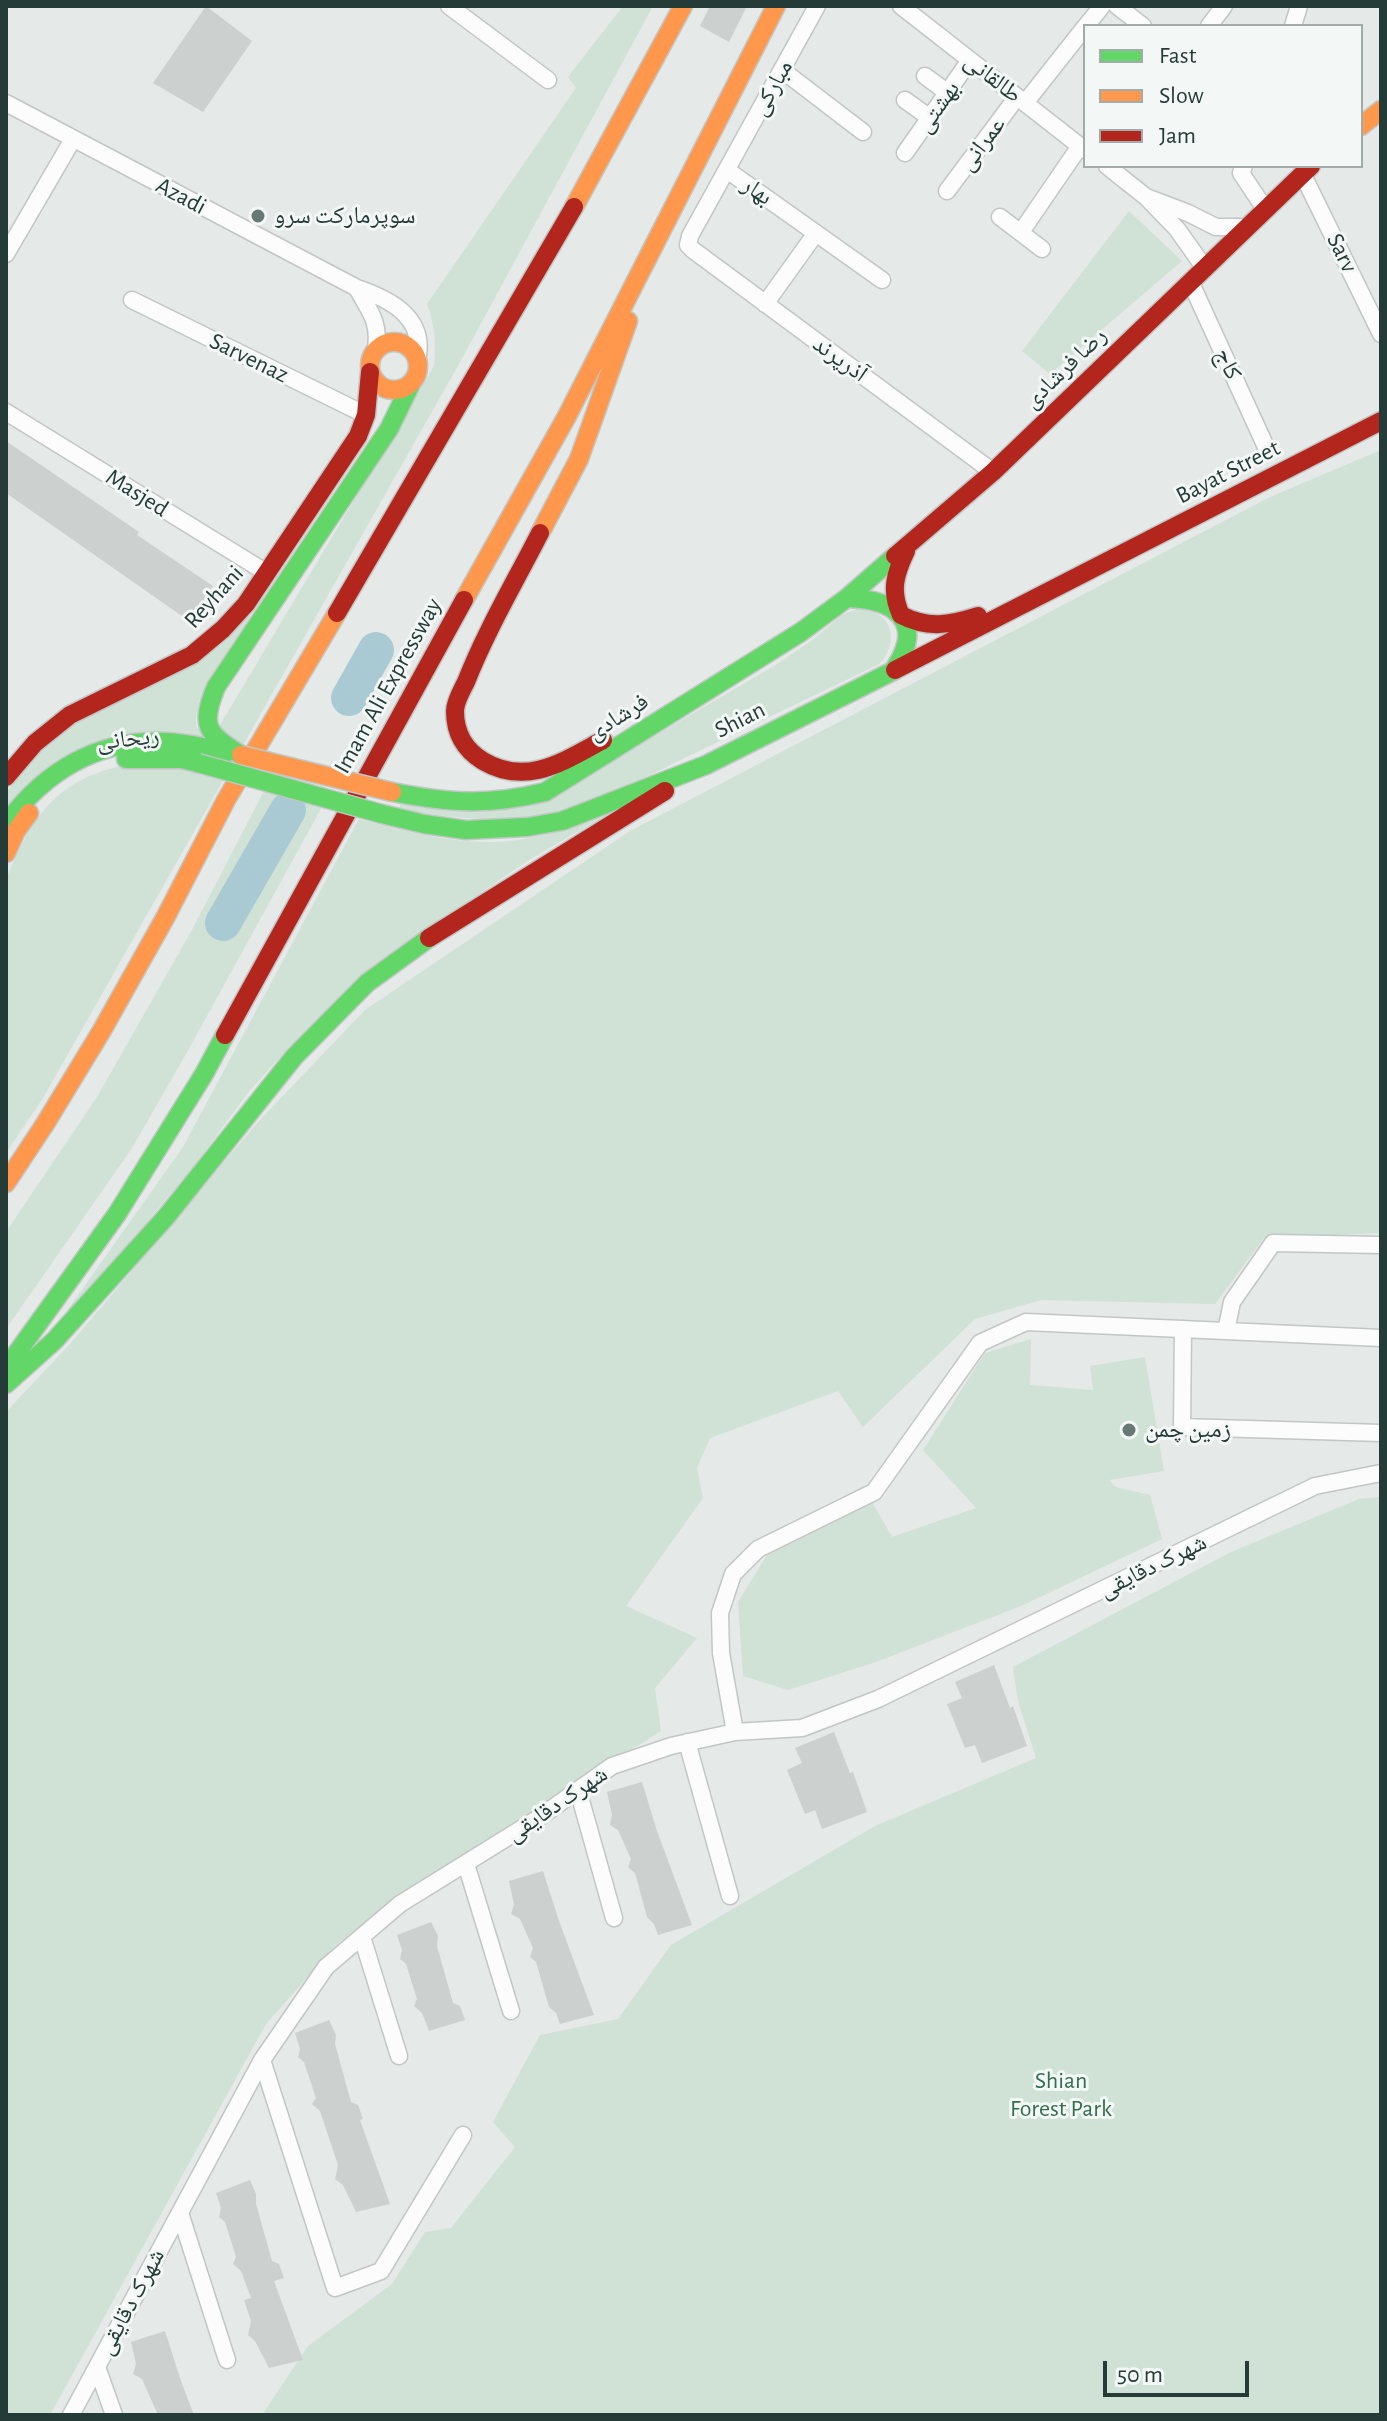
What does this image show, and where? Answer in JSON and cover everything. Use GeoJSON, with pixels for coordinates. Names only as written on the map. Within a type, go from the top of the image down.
{"type":"FeatureCollection","features":[{"type":"Feature","properties":{"kind":"main road"},"geometry":{"type":"LineString","coordinates":[[6,1183],[50,1120],[155,936],[231,792],[576,205],[683,6]]}},
{"type":"Feature","properties":{"kind":"main road","name":"Imam Ali Expressway"},"geometry":{"type":"LineString","coordinates":[[6,1368],[117,1214],[204,1074],[372,764],[567,416],[776,6]]}},
{"type":"Feature","properties":{"kind":"main road"},"geometry":{"type":"LineString","coordinates":[[1363,124],[1381,110]]}},
{"type":"Feature","properties":{"kind":"main road","name":"رضا فرشادی"},"geometry":{"type":"LineString","coordinates":[[847,598],[993,472],[1307,170]]}},
{"type":"Feature","properties":{"kind":"main road"},"geometry":{"type":"LineString","coordinates":[[655,246],[579,459],[477,654],[455,709],[465,749],[486,763],[512,772],[528,773],[550,768],[638,721],[695,697]]}},
{"type":"Feature","properties":{"kind":"main road"},"geometry":{"type":"LineString","coordinates":[[241,755],[212,737],[205,723],[207,706],[216,687],[401,408],[417,373],[417,360],[410,347],[397,341],[376,348],[370,359],[373,380],[387,389],[395,390],[411,384]]}},
{"type":"Feature","properties":{"kind":"main road","name":"Reyhani"},"geometry":{"type":"LineString","coordinates":[[6,777],[35,743],[70,715],[192,655],[212,640],[246,604],[358,436],[366,415],[370,372]]}},
{"type":"Feature","properties":{"kind":"main road","name":"Bayat Street"},"geometry":{"type":"LineString","coordinates":[[1097,567],[1381,421]]}},
{"type":"Feature","properties":{"kind":"main road"},"geometry":{"type":"LineString","coordinates":[[895,668],[908,647],[907,630],[892,596],[892,586],[911,542]]}},
{"type":"Feature","properties":{"kind":"main road"},"geometry":{"type":"LineString","coordinates":[[847,598],[873,599],[923,625],[937,627],[952,624],[1097,567]]}},
{"type":"Feature","properties":{"kind":"main road","name":"Shian"},"geometry":{"type":"LineString","coordinates":[[382,814],[466,830],[527,827],[589,812],[706,765],[1097,567]]}},
{"type":"Feature","properties":{"kind":"main road","name":"فرشادی"},"geometry":{"type":"LineString","coordinates":[[6,824],[36,787],[67,763],[111,748],[162,742],[241,755],[427,800],[475,803],[510,801],[545,792],[801,632],[847,598]]}},
{"type":"Feature","properties":{"kind":"main road","name":"ریحانی"},"geometry":{"type":"LineString","coordinates":[[6,853],[16,831],[52,790],[97,763],[125,759],[182,759],[382,814]]}},
{"type":"Feature","properties":{"kind":"main road"},"geometry":{"type":"LineString","coordinates":[[6,1384],[54,1341],[166,1217],[294,1057],[367,983],[431,937],[706,765]]}},
{"type":"Feature","properties":{"kind":"street"},"geometry":{"type":"LineString","coordinates":[[449,6],[548,80]]}},
{"type":"Feature","properties":{"kind":"street","name":"مبارکی"},"geometry":{"type":"LineString","coordinates":[[727,170],[817,6]]}},
{"type":"Feature","properties":{"kind":"street","name":"طالقانی"},"geometry":{"type":"LineString","coordinates":[[901,6],[1082,148]]}},
{"type":"Feature","properties":{"kind":"street","name":"عمرانی"},"geometry":{"type":"LineString","coordinates":[[1088,24],[1102,6]]}},
{"type":"Feature","properties":{"kind":"street"},"geometry":{"type":"LineString","coordinates":[[1117,6],[1140,24]]}},
{"type":"Feature","properties":{"kind":"street"},"geometry":{"type":"LineString","coordinates":[[1210,24],[1224,6]]}},
{"type":"Feature","properties":{"kind":"street","name":"عمرانی"},"geometry":{"type":"LineString","coordinates":[[947,191],[1083,30]]}},
{"type":"Feature","properties":{"kind":"street","name":"بهشتی"},"geometry":{"type":"LineString","coordinates":[[905,153],[970,60]]}},
{"type":"Feature","properties":{"kind":"street"},"geometry":{"type":"LineString","coordinates":[[782,70],[863,132]]}},
{"type":"Feature","properties":{"kind":"street"},"geometry":{"type":"LineString","coordinates":[[925,76],[948,93]]}},
{"type":"Feature","properties":{"kind":"street"},"geometry":{"type":"LineString","coordinates":[[905,100],[930,118]]}},
{"type":"Feature","properties":{"kind":"street","name":"Azadi"},"geometry":{"type":"LineString","coordinates":[[6,103],[400,308],[417,333],[417,360]]}},
{"type":"Feature","properties":{"kind":"street"},"geometry":{"type":"LineString","coordinates":[[6,254],[73,139]]}},
{"type":"Feature","properties":{"kind":"street"},"geometry":{"type":"LineString","coordinates":[[1021,232],[1082,148]]}},
{"type":"Feature","properties":{"kind":"street"},"geometry":{"type":"LineString","coordinates":[[1110,168],[1146,197],[1177,229],[1204,267]]}},
{"type":"Feature","properties":{"kind":"street"},"geometry":{"type":"LineString","coordinates":[[1243,168],[1241,173],[1265,209]]}},
{"type":"Feature","properties":{"kind":"street","name":"بهار"},"geometry":{"type":"LineString","coordinates":[[688,245],[727,170],[882,280]]}},
{"type":"Feature","properties":{"kind":"street","name":"Sarv"},"geometry":{"type":"LineString","coordinates":[[1307,170],[1381,334]]}},
{"type":"Feature","properties":{"kind":"street"},"geometry":{"type":"LineString","coordinates":[[1146,197],[1216,227],[1246,227]]}},
{"type":"Feature","properties":{"kind":"street"},"geometry":{"type":"LineString","coordinates":[[1000,217],[1042,249]]}},
{"type":"Feature","properties":{"kind":"street"},"geometry":{"type":"LineString","coordinates":[[765,304],[816,233]]}},
{"type":"Feature","properties":{"kind":"street","name":"آذرپرند"},"geometry":{"type":"LineString","coordinates":[[688,245],[993,472]]}},
{"type":"Feature","properties":{"kind":"street","name":"کاج"},"geometry":{"type":"LineString","coordinates":[[1190,281],[1266,447]]}},
{"type":"Feature","properties":{"kind":"street"},"geometry":{"type":"LineString","coordinates":[[357,288],[375,320],[378,333],[376,348]]}},
{"type":"Feature","properties":{"kind":"street","name":"Sarvenaz"},"geometry":{"type":"LineString","coordinates":[[132,300],[366,415]]}},
{"type":"Feature","properties":{"kind":"street","name":"Masjed"},"geometry":{"type":"LineString","coordinates":[[6,412],[267,573]]}},
{"type":"Feature","properties":{"kind":"street"},"geometry":{"type":"LineString","coordinates":[[1226,1331],[1232,1302],[1273,1243],[1381,1245]]}},
{"type":"Feature","properties":{"kind":"street"},"geometry":{"type":"LineString","coordinates":[[735,1732],[721,1653],[720,1613],[733,1574],[758,1549],[874,1492],[980,1343],[1026,1322],[1381,1338]]}},
{"type":"Feature","properties":{"kind":"street"},"geometry":{"type":"LineString","coordinates":[[1183,1329],[1182,1427],[1381,1433]]}},
{"type":"Feature","properties":{"kind":"street","name":"شهرک دقایقی"},"geometry":{"type":"LineString","coordinates":[[71,2415],[262,2060],[326,1967],[400,1904],[466,1864],[612,1766],[687,1742],[735,1732],[802,1728],[878,1699],[1315,1486],[1381,1473]]}},
{"type":"Feature","properties":{"kind":"street"},"geometry":{"type":"LineString","coordinates":[[687,1742],[730,1896]]}},
{"type":"Feature","properties":{"kind":"street"},"geometry":{"type":"LineString","coordinates":[[578,1790],[614,1918]]}},
{"type":"Feature","properties":{"kind":"street"},"geometry":{"type":"LineString","coordinates":[[466,1864],[511,2011]]}},
{"type":"Feature","properties":{"kind":"street"},"geometry":{"type":"LineString","coordinates":[[362,1937],[399,2056]]}},
{"type":"Feature","properties":{"kind":"street"},"geometry":{"type":"LineString","coordinates":[[262,2060],[335,2288],[381,2271],[463,2135]]}},
{"type":"Feature","properties":{"kind":"street"},"geometry":{"type":"LineString","coordinates":[[180,2213],[227,2360]]}},
{"type":"Feature","properties":{"kind":"street"},"geometry":{"type":"LineString","coordinates":[[97,2367],[114,2415]]}},
{"type":"Feature","properties":{"kind":"green space"},"geometry":{"type":"Polygon","coordinates":[[[623,6],[653,6],[459,364],[43,1098],[6,1153],[6,880],[26,837],[50,803],[83,779],[128,765],[116,742],[6,814],[6,792],[60,730],[248,615],[255,619],[200,700],[196,726],[211,740],[434,366],[434,334],[427,304],[576,88],[568,77],[623,6]]]}},
{"type":"Feature","properties":{"kind":"green space"},"geometry":{"type":"Polygon","coordinates":[[[1129,211],[1182,261],[1050,374],[1022,351],[1129,211]]]}},
{"type":"Feature","properties":{"kind":"green space"},"geometry":{"type":"Polygon","coordinates":[[[1381,450],[1381,1233],[1264,1238],[1215,1304],[1041,1300],[975,1319],[863,1427],[838,1391],[710,1438],[697,1468],[703,1498],[626,1606],[697,1638],[655,1688],[661,1731],[403,1893],[336,1945],[266,2024],[50,2415],[6,2415],[6,1412],[70,1344],[258,1122],[365,1010],[630,831],[1270,497],[1381,450]]]}},
{"type":"Feature","properties":{"kind":"green space"},"geometry":{"type":"Polygon","coordinates":[[[859,608],[877,614],[888,626],[891,640],[879,664],[617,790],[576,807],[516,819],[466,818],[399,810],[401,802],[481,812],[615,759],[774,666],[842,615],[859,608]]]}},
{"type":"Feature","properties":{"kind":"green space"},"geometry":{"type":"Polygon","coordinates":[[[265,789],[323,805],[132,1148],[6,1329],[6,1232],[97,1097],[192,930],[265,789]]]}},
{"type":"Feature","properties":{"kind":"green space"},"geometry":{"type":"Polygon","coordinates":[[[622,806],[529,860],[389,955],[285,1051],[247,1094],[193,1167],[47,1339],[183,1147],[359,819],[434,837],[491,842],[539,836],[622,806]]]}},
{"type":"Feature","properties":{"kind":"green space"},"geometry":{"type":"Polygon","coordinates":[[[1031,1339],[1030,1385],[1093,1390],[1090,1366],[1145,1357],[1164,1471],[1109,1480],[1116,1487],[1150,1495],[1162,1539],[1021,1606],[876,1662],[788,1690],[743,1676],[738,1602],[783,1529],[863,1486],[892,1537],[976,1508],[923,1450],[985,1353],[1031,1339]]]}},
{"type":"Feature","properties":{"kind":"green space","name":"Shian Forest Park"},"geometry":{"type":"Polygon","coordinates":[[[1381,1497],[1381,2415],[262,2415],[308,2346],[392,2284],[425,2232],[451,2228],[515,2147],[493,2122],[540,2035],[618,2019],[671,1945],[875,1826],[1036,1758],[1018,1701],[1013,1667],[1231,1552],[1359,1499],[1381,1497]]]}},
{"type":"Feature","properties":{"kind":"building"},"geometry":{"type":"Polygon","coordinates":[[[206,6],[252,41],[203,112],[153,83],[206,6]]]}},
{"type":"Feature","properties":{"kind":"building"},"geometry":{"type":"Polygon","coordinates":[[[710,6],[747,6],[729,42],[700,26],[710,6]]]}},
{"type":"Feature","properties":{"kind":"building"},"geometry":{"type":"Polygon","coordinates":[[[6,441],[213,586],[189,621],[6,493],[6,441]]]}},
{"type":"Feature","properties":{"kind":"building"},"geometry":{"type":"Polygon","coordinates":[[[994,1665],[1027,1746],[982,1763],[975,1745],[965,1748],[947,1704],[962,1698],[955,1682],[994,1665]]]}},
{"type":"Feature","properties":{"kind":"building"},"geometry":{"type":"Polygon","coordinates":[[[834,1732],[867,1812],[822,1829],[815,1810],[805,1814],[787,1770],[802,1763],[795,1748],[834,1732]]]}},
{"type":"Feature","properties":{"kind":"building"},"geometry":{"type":"Polygon","coordinates":[[[642,1782],[692,1925],[658,1935],[647,1917],[635,1873],[628,1867],[631,1859],[618,1830],[610,1825],[612,1815],[607,1792],[642,1782]]]}},
{"type":"Feature","properties":{"kind":"building"},"geometry":{"type":"Polygon","coordinates":[[[543,1871],[594,2015],[560,2024],[556,2013],[549,2007],[536,1962],[530,1957],[533,1948],[520,1919],[511,1914],[514,1904],[509,1881],[543,1871]]]}},
{"type":"Feature","properties":{"kind":"building"},"geometry":{"type":"Polygon","coordinates":[[[431,1922],[438,1936],[437,1946],[453,2003],[460,2006],[465,2020],[429,2031],[422,2013],[414,2006],[417,1999],[406,1964],[400,1959],[402,1950],[397,1935],[431,1922]]]}},
{"type":"Feature","properties":{"kind":"building"},"geometry":{"type":"Polygon","coordinates":[[[329,2020],[336,2035],[335,2044],[351,2102],[358,2105],[363,2119],[360,2120],[390,2204],[356,2212],[343,2185],[335,2179],[338,2165],[320,2111],[312,2104],[316,2098],[304,2062],[298,2057],[300,2049],[295,2033],[329,2020]]]}},
{"type":"Feature","properties":{"kind":"building"},"geometry":{"type":"Polygon","coordinates":[[[250,2180],[272,2261],[279,2264],[284,2278],[274,2281],[303,2360],[269,2368],[255,2341],[248,2335],[251,2321],[244,2300],[251,2298],[241,2271],[233,2264],[236,2257],[225,2222],[219,2217],[221,2208],[216,2193],[250,2180]]]}},
{"type":"Feature","properties":{"kind":"building"},"geometry":{"type":"Polygon","coordinates":[[[165,2331],[194,2415],[158,2415],[142,2379],[133,2374],[136,2364],[131,2342],[165,2331]]]}},
{"type":"Feature","properties":{"kind":"waterway"},"geometry":{"type":"LineString","coordinates":[[349,698],[376,650]]}},
{"type":"Feature","properties":{"kind":"waterway"},"geometry":{"type":"LineString","coordinates":[[223,923],[288,810]]}},
{"type":"Feature","properties":{"kind":"traffic: fast"},"geometry":{"type":"LineString","coordinates":[[241,755],[220,741],[209,727],[208,711],[216,687],[389,429],[411,384]]}},
{"type":"Feature","properties":{"kind":"traffic: fast"},"geometry":{"type":"LineString","coordinates":[[392,792],[468,801],[545,792],[801,632],[847,598],[895,556]]}},
{"type":"Feature","properties":{"kind":"traffic: fast"},"geometry":{"type":"LineString","coordinates":[[847,598],[879,603],[900,616],[906,625],[907,637],[904,652],[895,668]]}},
{"type":"Feature","properties":{"kind":"traffic: fast"},"geometry":{"type":"LineString","coordinates":[[382,814],[466,830],[527,827],[562,821],[706,765],[895,670]]}},
{"type":"Feature","properties":{"kind":"traffic: fast"},"geometry":{"type":"LineString","coordinates":[[6,824],[38,788],[75,762],[96,753],[141,742],[166,742],[228,752]]}},
{"type":"Feature","properties":{"kind":"traffic: fast"},"geometry":{"type":"LineString","coordinates":[[126,759],[182,759],[198,763]]}},
{"type":"Feature","properties":{"kind":"traffic: fast"},"geometry":{"type":"LineString","coordinates":[[198,763],[382,814]]}},
{"type":"Feature","properties":{"kind":"traffic: fast"},"geometry":{"type":"LineString","coordinates":[[6,1384],[54,1341],[166,1217],[294,1057],[367,983],[429,938]]}},
{"type":"Feature","properties":{"kind":"traffic: fast"},"geometry":{"type":"LineString","coordinates":[[6,1368],[117,1214],[225,1035]]}},
{"type":"Feature","properties":{"kind":"traffic: slow"},"geometry":{"type":"LineString","coordinates":[[574,207],[683,6]]}},
{"type":"Feature","properties":{"kind":"traffic: slow"},"geometry":{"type":"LineString","coordinates":[[464,600],[567,416],[776,6]]}},
{"type":"Feature","properties":{"kind":"traffic: slow"},"geometry":{"type":"LineString","coordinates":[[1363,124],[1381,110]]}},
{"type":"Feature","properties":{"kind":"traffic: slow"},"geometry":{"type":"LineString","coordinates":[[540,533],[579,459],[628,321]]}},
{"type":"Feature","properties":{"kind":"traffic: slow"},"geometry":{"type":"LineString","coordinates":[[394,342],[403,343],[411,349],[417,357],[418,366],[417,375],[411,383],[403,389],[394,390],[385,389],[377,383],[371,375],[370,366],[371,357],[377,349],[385,343],[394,342]]}},
{"type":"Feature","properties":{"kind":"traffic: slow"},"geometry":{"type":"LineString","coordinates":[[6,1183],[101,1032],[226,800],[337,613]]}},
{"type":"Feature","properties":{"kind":"traffic: slow"},"geometry":{"type":"LineString","coordinates":[[241,755],[392,792]]}},
{"type":"Feature","properties":{"kind":"traffic: slow"},"geometry":{"type":"LineString","coordinates":[[6,853],[29,813]]}},
{"type":"Feature","properties":{"kind":"traffic: jam"},"geometry":{"type":"LineString","coordinates":[[895,556],[993,472],[1309,168]]}},
{"type":"Feature","properties":{"kind":"traffic: jam"},"geometry":{"type":"LineString","coordinates":[[337,613],[574,207]]}},
{"type":"Feature","properties":{"kind":"traffic: jam"},"geometry":{"type":"LineString","coordinates":[[6,777],[35,743],[70,715],[192,655],[246,604],[358,436],[366,415],[370,372]]}},
{"type":"Feature","properties":{"kind":"traffic: jam"},"geometry":{"type":"LineString","coordinates":[[895,670],[1381,421]]}},
{"type":"Feature","properties":{"kind":"traffic: jam"},"geometry":{"type":"LineString","coordinates":[[540,533],[459,696],[455,711],[457,727],[462,740],[477,757],[515,772],[559,763],[603,740]]}},
{"type":"Feature","properties":{"kind":"traffic: jam"},"geometry":{"type":"LineString","coordinates":[[906,551],[895,583],[901,615],[930,624],[958,622],[978,616]]}},
{"type":"Feature","properties":{"kind":"traffic: jam"},"geometry":{"type":"LineString","coordinates":[[225,1035],[464,600]]}},
{"type":"Feature","properties":{"kind":"traffic: jam"},"geometry":{"type":"LineString","coordinates":[[429,938],[665,791]]}},
{"type":"Feature","properties":{"kind":"place","name":"سوپرمارکت سرو"},"geometry":{"type":"Point","coordinates":[258,216]}},
{"type":"Feature","properties":{"kind":"place","name":"زمین چمن"},"geometry":{"type":"Point","coordinates":[1129,1430]}}]}
